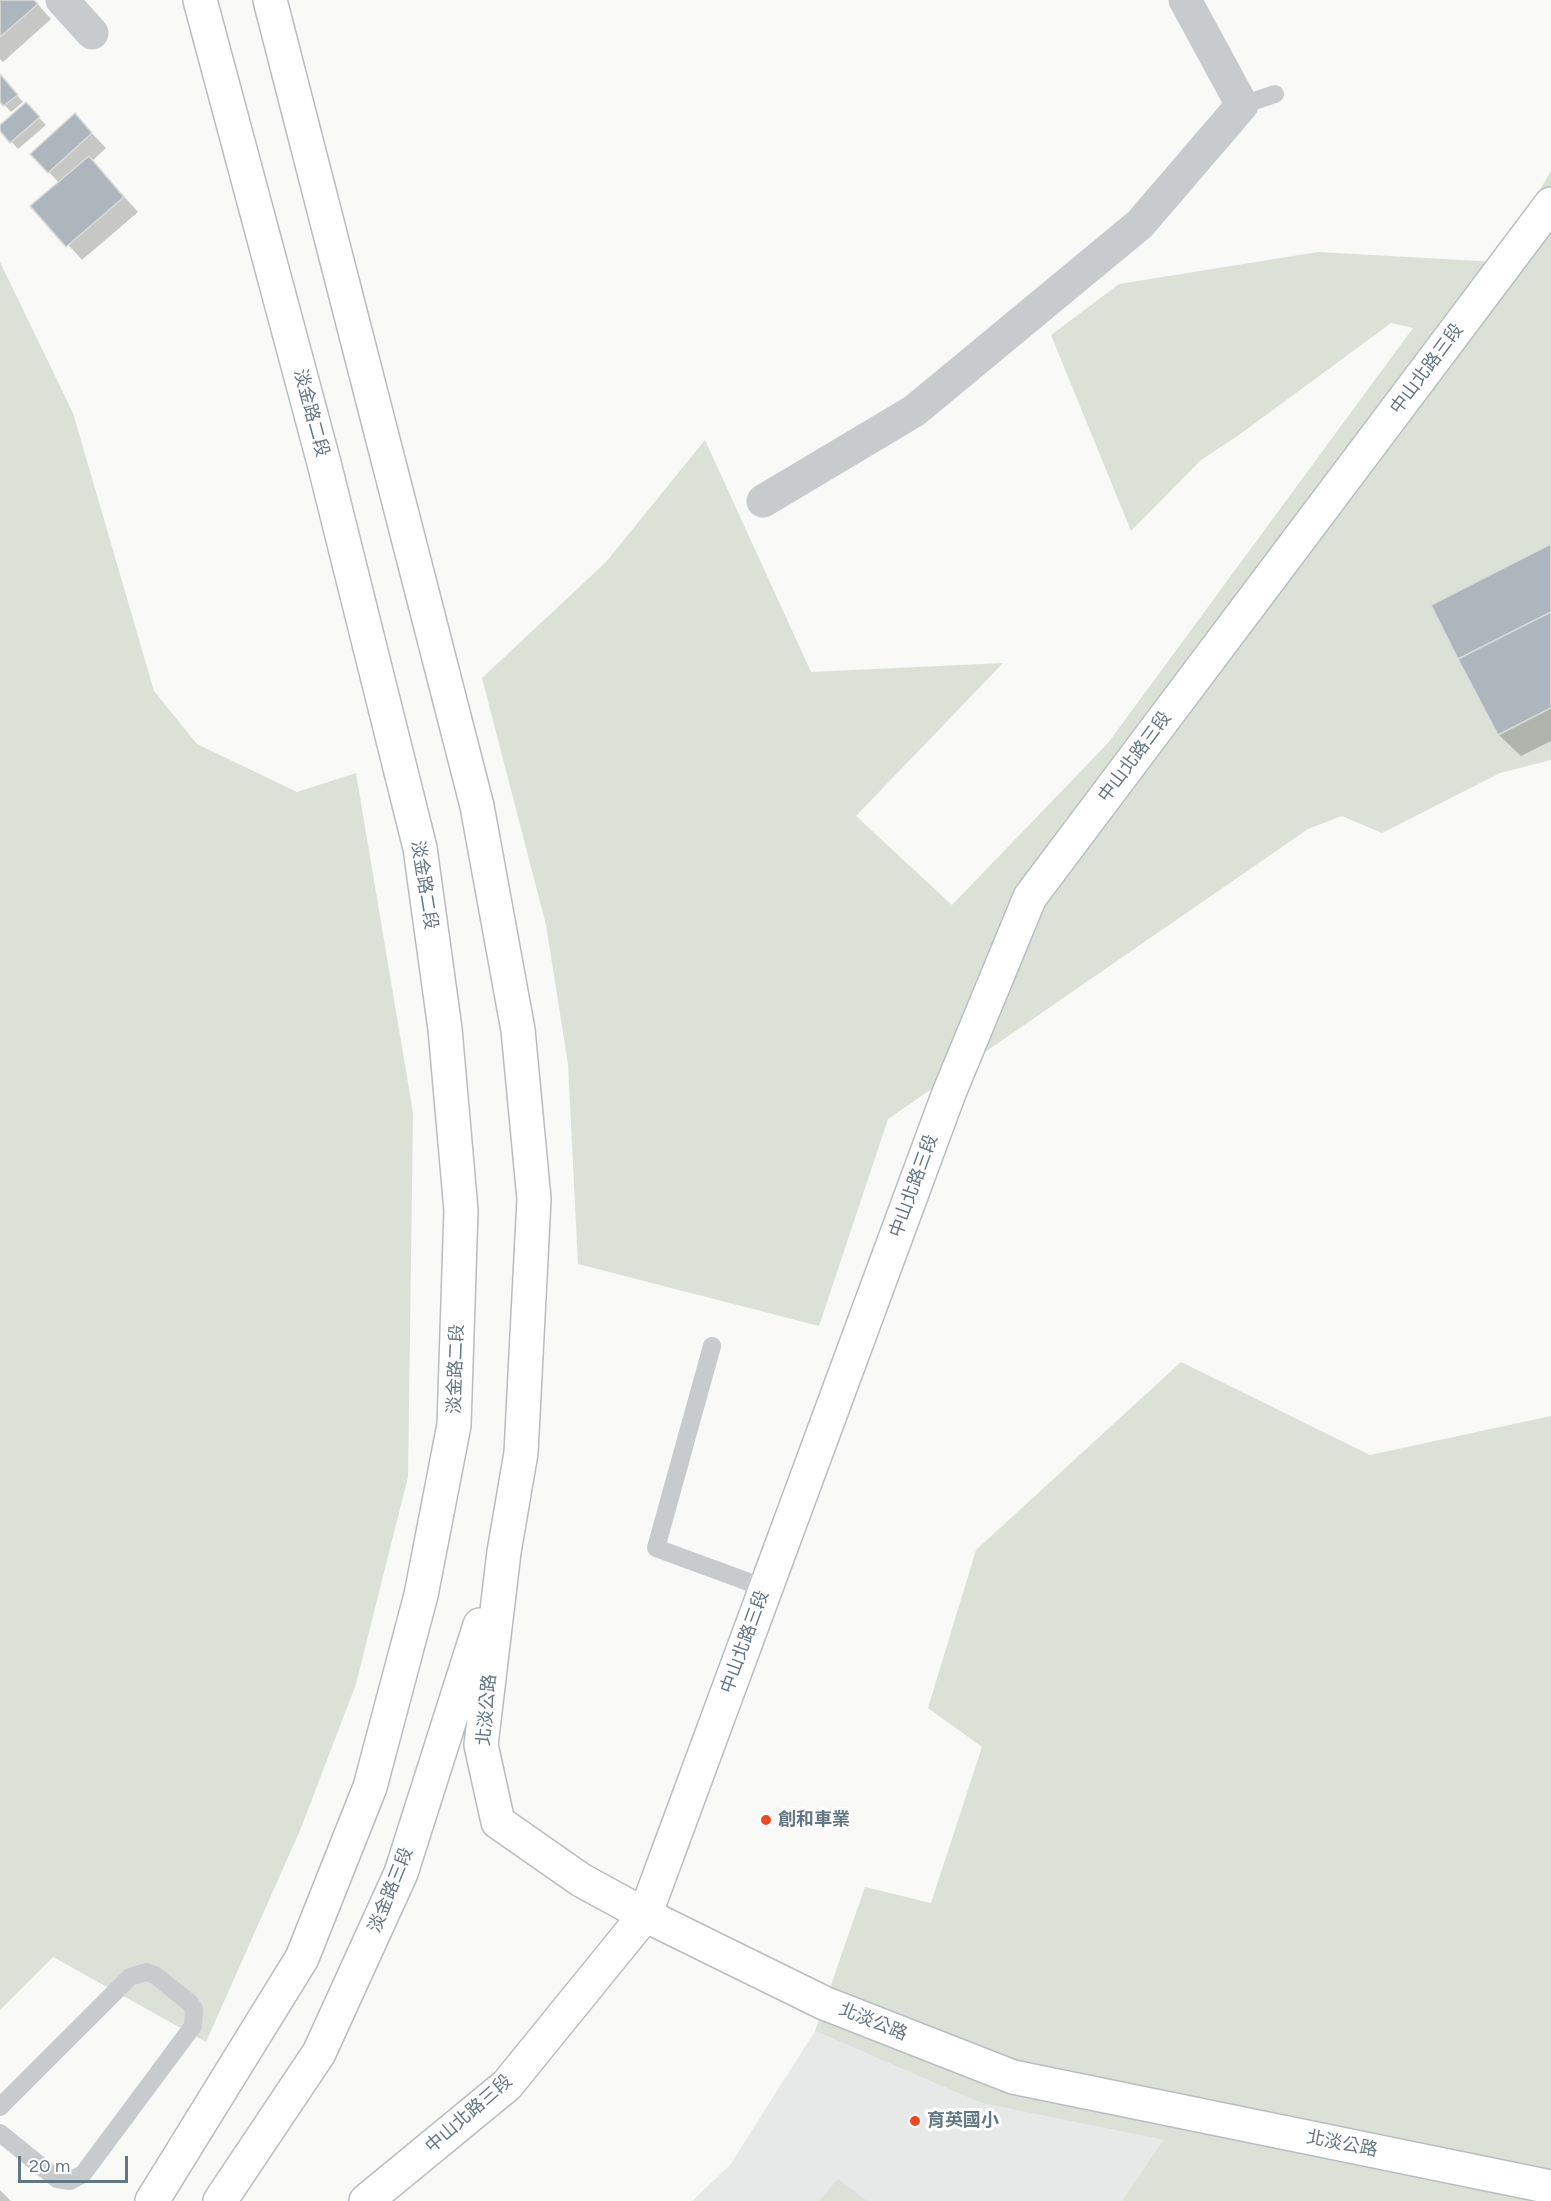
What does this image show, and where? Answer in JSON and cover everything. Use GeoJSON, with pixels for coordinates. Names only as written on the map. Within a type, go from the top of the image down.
{"type":"FeatureCollection","features":[{"type":"Feature","properties":{"kind":"main road","name":"淡金路二段"},"geometry":{"type":"LineString","coordinates":[[152,2201],[302,1958],[370,1787],[421,1595],[454,1425],[461,1210],[445,1029],[420,848],[324,463],[200,0]]}},
{"type":"Feature","properties":{"kind":"main road"},"geometry":{"type":"LineString","coordinates":[[270,0],[477,806],[518,1030],[534,1200],[521,1453],[504,1552]]}},
{"type":"Feature","properties":{"kind":"main road","name":"中山北路三段"},"geometry":{"type":"LineString","coordinates":[[366,2201],[507,2085],[645,1915],[949,1093],[1030,897],[1551,205]]}},
{"type":"Feature","properties":{"kind":"main road","name":"北淡公路"},"geometry":{"type":"LineString","coordinates":[[504,1552],[481,1745],[498,1822],[580,1880],[645,1915],[825,2003],[1012,2078],[1551,2187]]}},
{"type":"Feature","properties":{"kind":"main road","name":"淡金路三段"},"geometry":{"type":"LineString","coordinates":[[220,2201],[319,2053],[401,1873],[504,1552]]}},
{"type":"Feature","properties":{"kind":"street"},"geometry":{"type":"LineString","coordinates":[[62,0],[92,33]]}},
{"type":"Feature","properties":{"kind":"street"},"geometry":{"type":"LineString","coordinates":[[763,501],[914,411],[1140,224],[1242,105],[1185,0]]}},
{"type":"Feature","properties":{"kind":"lane"},"geometry":{"type":"LineString","coordinates":[[1242,105],[1275,94]]}},
{"type":"Feature","properties":{"kind":"lane"},"geometry":{"type":"LineString","coordinates":[[712,1346],[656,1548],[765,1588]]}},
{"type":"Feature","properties":{"kind":"lane"},"geometry":{"type":"LineString","coordinates":[[0,2107],[130,1977],[138,1972],[155,1975],[190,2003],[194,2009],[193,2026],[82,2174],[70,2181],[57,2179],[0,2133]]}},
{"type":"Feature","properties":{"kind":"shaded area"},"geometry":{"type":"Polygon","coordinates":[[[1551,171],[1551,760],[1500,773],[1382,833],[1342,816],[1308,829],[888,1119],[819,1326],[578,1264],[568,1064],[546,925],[482,678],[606,562],[705,440],[811,672],[1003,663],[856,816],[952,905],[1108,743],[1413,328],[1391,323],[1239,435],[1201,460],[1131,531],[1051,335],[1119,284],[1318,252],[1497,262],[1551,171]]]}},
{"type":"Feature","properties":{"kind":"shaded area"},"geometry":{"type":"Polygon","coordinates":[[[0,262],[73,413],[154,691],[197,744],[297,792],[356,773],[413,1113],[408,1477],[356,1684],[301,1828],[206,2042],[53,1957],[0,2010],[0,262]]]}},
{"type":"Feature","properties":{"kind":"shaded area"},"geometry":{"type":"Polygon","coordinates":[[[1181,1362],[1370,1455],[1551,1416],[1551,2201],[1122,2201],[1163,2140],[981,2103],[815,2031],[865,1887],[931,1903],[982,1747],[928,1708],[976,1550],[1181,1362]]]}},
{"type":"Feature","properties":{"kind":"shaded area","name":"育英國小"},"geometry":{"type":"Polygon","coordinates":[[[815,2031],[981,2103],[1163,2140],[1122,2201],[692,2201],[730,2165],[815,2031]]]}},
{"type":"Feature","properties":{"kind":"shaded area"},"geometry":{"type":"Polygon","coordinates":[[[838,2179],[867,2201],[819,2201],[838,2179]]]}},
{"type":"Feature","properties":{"kind":"building"},"geometry":{"type":"Polygon","coordinates":[[[0,0],[34,0],[38,4],[0,37],[0,0]]]}},
{"type":"Feature","properties":{"kind":"building"},"geometry":{"type":"Polygon","coordinates":[[[0,74],[18,95],[3,106],[0,102],[0,74]]]}},
{"type":"Feature","properties":{"kind":"building"},"geometry":{"type":"Polygon","coordinates":[[[26,102],[40,117],[10,143],[0,131],[0,125],[26,102]]]}},
{"type":"Feature","properties":{"kind":"building"},"geometry":{"type":"Polygon","coordinates":[[[75,113],[92,133],[48,173],[30,154],[75,113]]]}},
{"type":"Feature","properties":{"kind":"building"},"geometry":{"type":"Polygon","coordinates":[[[89,156],[124,197],[66,247],[30,206],[89,156]]]}},
{"type":"Feature","properties":{"kind":"building"},"geometry":{"type":"Polygon","coordinates":[[[1551,544],[1551,612],[1458,659],[1431,605],[1551,544]]]}},
{"type":"Feature","properties":{"kind":"building"},"geometry":{"type":"Polygon","coordinates":[[[1551,612],[1551,708],[1498,735],[1458,659],[1551,612]]]}},
{"type":"Feature","properties":{"kind":"place","name":"創和車業"},"geometry":{"type":"Point","coordinates":[766,1820]}},
{"type":"Feature","properties":{"kind":"place","name":"育英國小"},"geometry":{"type":"Point","coordinates":[915,2121]}}]}
